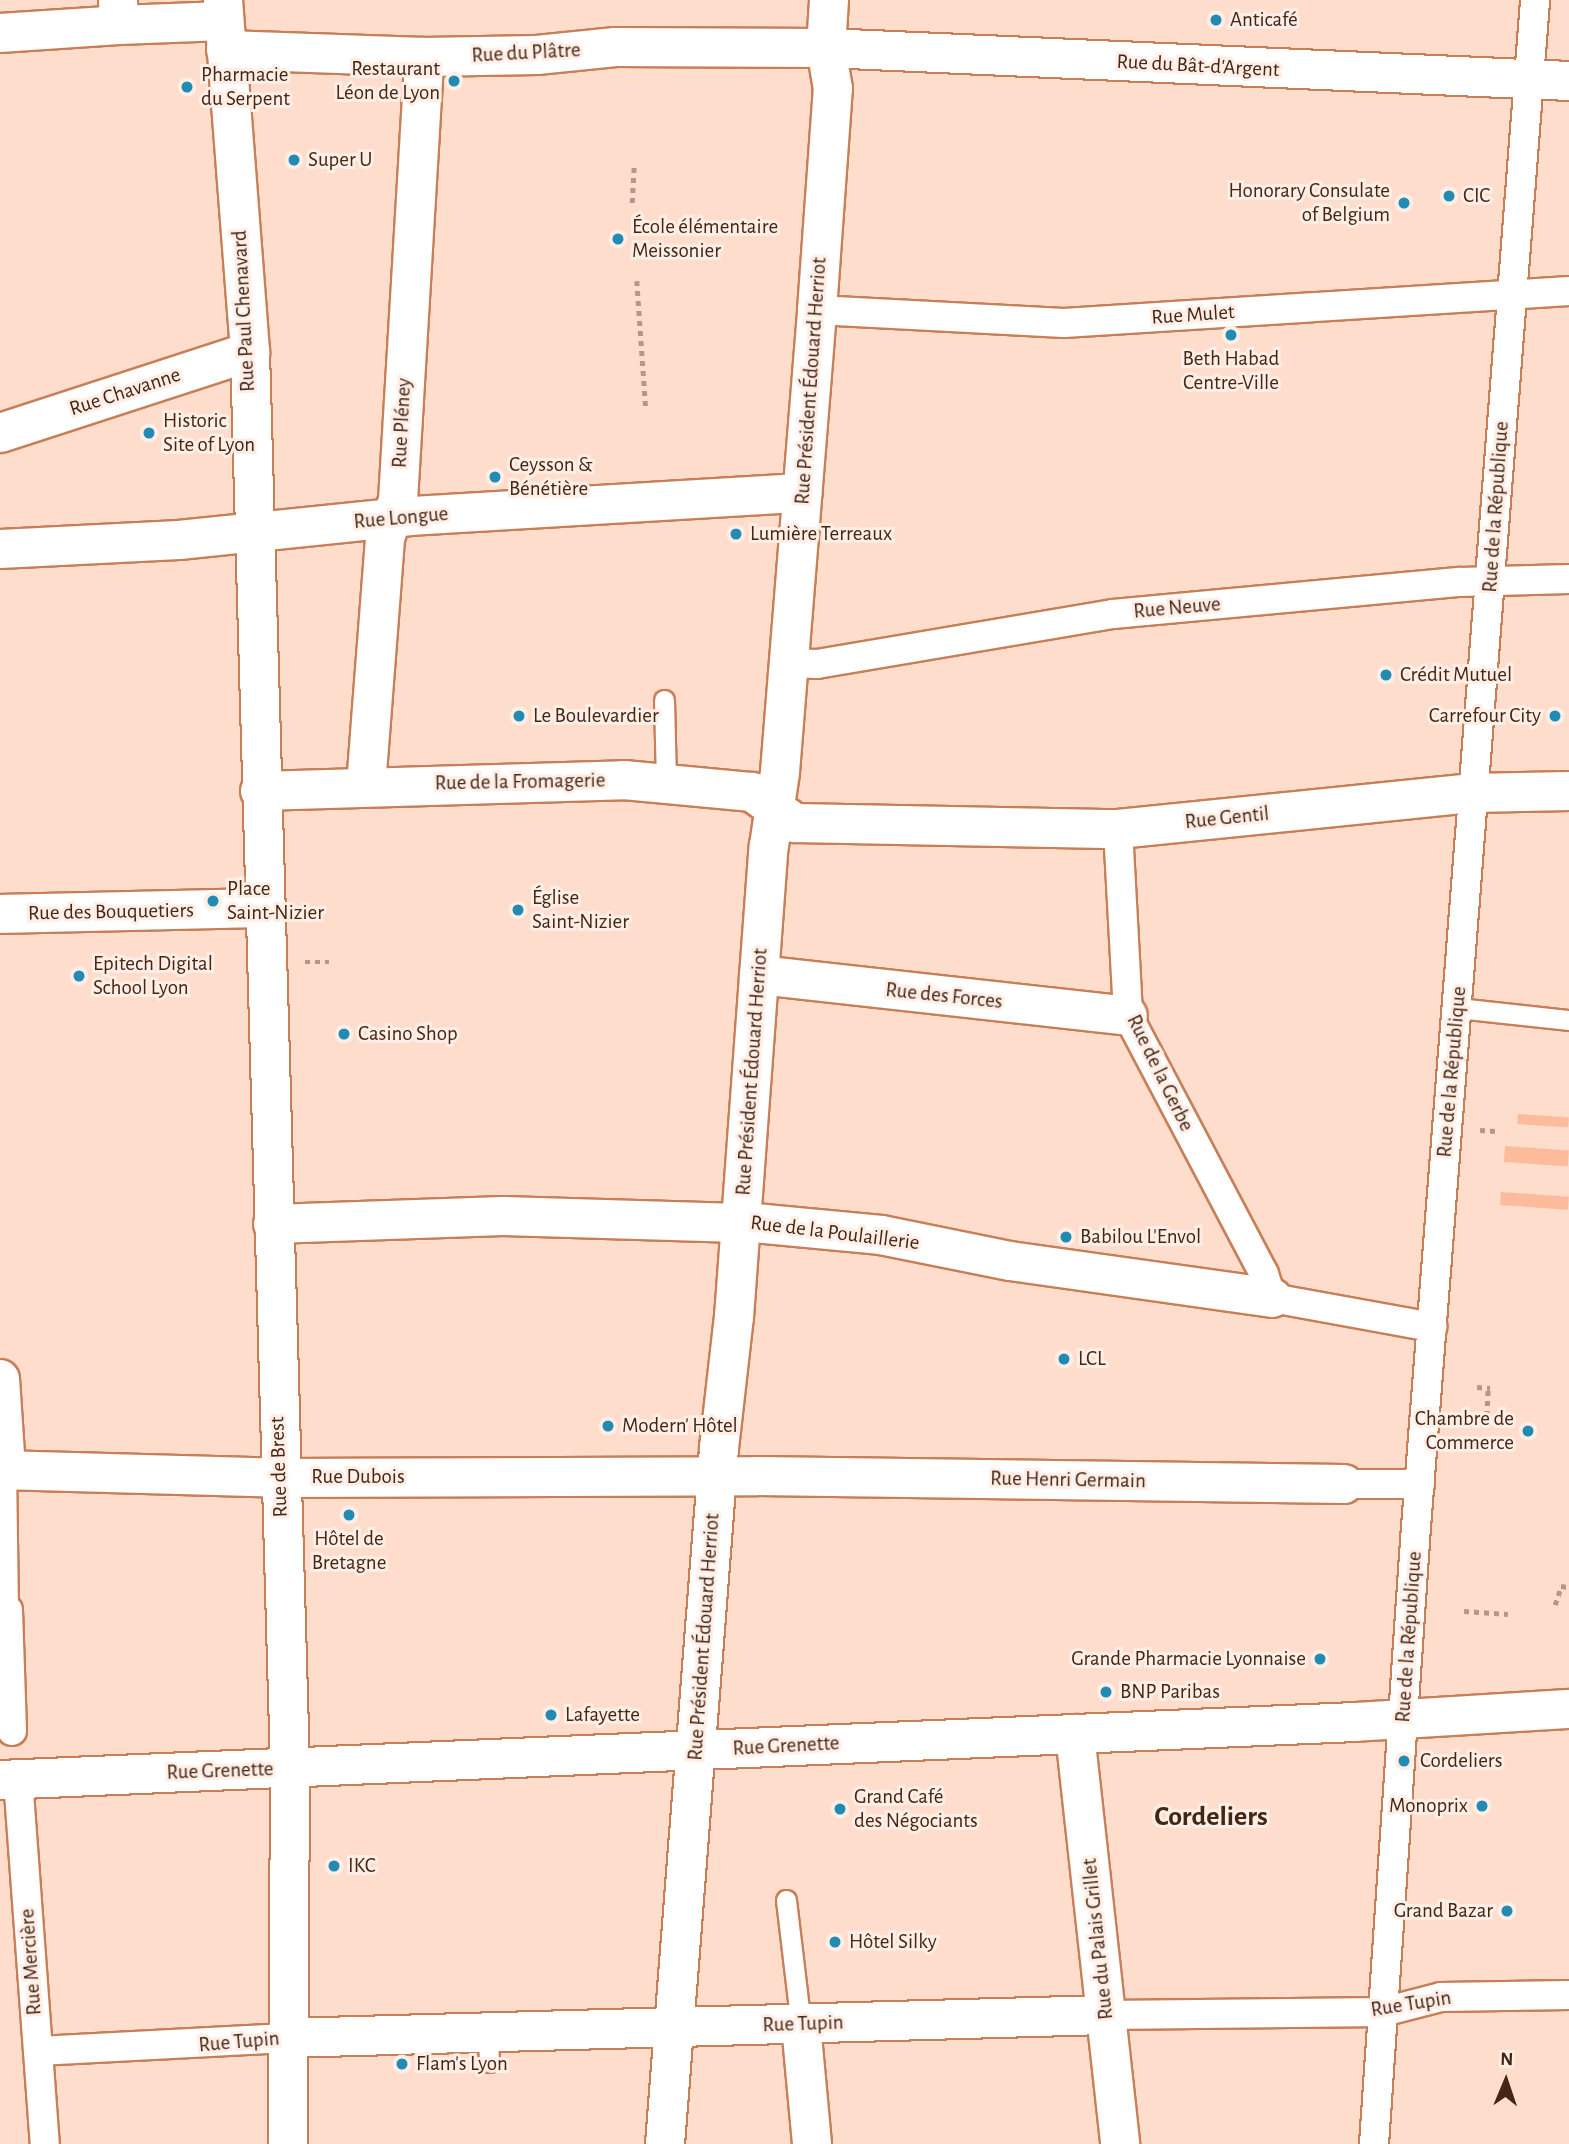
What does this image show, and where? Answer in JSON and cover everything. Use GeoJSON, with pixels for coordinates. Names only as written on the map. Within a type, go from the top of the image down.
{"type":"FeatureCollection","features":[{"type":"Feature","properties":{"kind":"street","name":"Rue Président Édouard Herriot"},"geometry":{"type":"LineString","coordinates":[[665,2144],[716,1476],[741,1222],[817,310],[833,89],[826,48],[829,0]]}},
{"type":"Feature","properties":{"kind":"street","name":"Rue de la République"},"geometry":{"type":"LineString","coordinates":[[1374,2144],[1420,1484],[1535,0]]}},
{"type":"Feature","properties":{"kind":"street","name":"Rue du Plâtre"},"geometry":{"type":"LineString","coordinates":[[0,33],[119,12],[224,24],[424,57],[537,55],[615,47],[826,48]]}},
{"type":"Feature","properties":{"kind":"street","name":"Rue Paul Chenavard"},"geometry":{"type":"LineString","coordinates":[[224,24],[250,352],[251,530],[260,790]]}},
{"type":"Feature","properties":{"kind":"street","name":"Rue du Bât-d'Argent"},"geometry":{"type":"LineString","coordinates":[[826,48],[1569,81]]}},
{"type":"Feature","properties":{"kind":"street","name":"Rue Pléney"},"geometry":{"type":"LineString","coordinates":[[366,786],[385,538],[395,518],[424,57]]}},
{"type":"Feature","properties":{"kind":"street","name":"Rue Mulet"},"geometry":{"type":"LineString","coordinates":[[817,310],[1064,323],[1569,291]]}},
{"type":"Feature","properties":{"kind":"street","name":"Rue Chavanne"},"geometry":{"type":"LineString","coordinates":[[0,433],[250,352]]}},
{"type":"Feature","properties":{"kind":"street","name":"Rue Longue"},"geometry":{"type":"LineString","coordinates":[[0,550],[179,540],[251,530],[395,518],[802,494]]}},
{"type":"Feature","properties":{"kind":"street","name":"Rue Neuve"},"geometry":{"type":"LineString","coordinates":[[789,663],[817,664],[1114,614],[1490,581],[1569,579]]}},
{"type":"Feature","properties":{"kind":"street","name":"Rue de la Fromagerie"},"geometry":{"type":"LineString","coordinates":[[260,790],[666,782],[751,792],[795,823],[884,825]]}},
{"type":"Feature","properties":{"kind":"street","name":"Rue de Brest"},"geometry":{"type":"LineString","coordinates":[[260,790],[279,1478],[290,1768],[288,2144]]}},
{"type":"Feature","properties":{"kind":"street","name":"Rue Gentil"},"geometry":{"type":"LineString","coordinates":[[884,825],[1118,829],[1474,793],[1569,791]]}},
{"type":"Feature","properties":{"kind":"street","name":"Rue de la Gerbe"},"geometry":{"type":"LineString","coordinates":[[1118,829],[1128,1016],[1264,1274],[1272,1298]]}},
{"type":"Feature","properties":{"kind":"street","name":"Rue des Bouquetiers"},"geometry":{"type":"LineString","coordinates":[[0,914],[264,908]]}},
{"type":"Feature","properties":{"kind":"street","name":"Rue des Forces"},"geometry":{"type":"LineString","coordinates":[[760,975],[1128,1016]]}},
{"type":"Feature","properties":{"kind":"street","name":"Rue de la Poulaillerie"},"geometry":{"type":"LineString","coordinates":[[273,1224],[503,1216],[741,1222],[881,1235],[1010,1261],[1272,1298],[1432,1327]]}},
{"type":"Feature","properties":{"kind":"street"},"geometry":{"type":"LineString","coordinates":[[0,1379],[3,1470]]}},
{"type":"Feature","properties":{"kind":"street","name":"Rue Dubois"},"geometry":{"type":"LineString","coordinates":[[3,1470],[279,1478],[716,1476]]}},
{"type":"Feature","properties":{"kind":"street","name":"Rue Henri Germain"},"geometry":{"type":"LineString","coordinates":[[716,1476],[1420,1484]]}},
{"type":"Feature","properties":{"kind":"street"},"geometry":{"type":"LineString","coordinates":[[4,1610],[12,1731]]}},
{"type":"Feature","properties":{"kind":"street","name":"Rue Grenette"},"geometry":{"type":"LineString","coordinates":[[13,1792],[290,1768],[1404,1719],[1569,1709]]}},
{"type":"Feature","properties":{"kind":"street","name":"Rue du Palais Grillet"},"geometry":{"type":"LineString","coordinates":[[1075,1734],[1120,2144]]}},
{"type":"Feature","properties":{"kind":"street","name":"Rue Mercière"},"geometry":{"type":"LineString","coordinates":[[13,1792],[45,2144]]}},
{"type":"Feature","properties":{"kind":"street","name":"Rue Tupin"},"geometry":{"type":"LineString","coordinates":[[38,2051],[236,2044],[287,2038],[479,2029],[488,2048],[674,2028],[1106,2015],[1383,2012],[1441,1997],[1569,1995]]}},
{"type":"Feature","properties":{"kind":"street"},"geometry":{"type":"LineString","coordinates":[[801,2025],[812,2144]]}},
{"type":"Feature","properties":{"kind":"lane"},"geometry":{"type":"LineString","coordinates":[[664,700],[666,782]]}},
{"type":"Feature","properties":{"kind":"lane"},"geometry":{"type":"LineString","coordinates":[[1458,1009],[1569,1020]]}},
{"type":"Feature","properties":{"kind":"lane"},"geometry":{"type":"LineString","coordinates":[[3,1470],[4,1610]]}},
{"type":"Feature","properties":{"kind":"lane"},"geometry":{"type":"LineString","coordinates":[[786,1900],[801,2025]]}},
{"type":"Feature","properties":{"kind":"path"},"geometry":{"type":"LineString","coordinates":[[632,202],[634,164]]}},
{"type":"Feature","properties":{"kind":"path"},"geometry":{"type":"LineString","coordinates":[[637,281],[646,410]]}},
{"type":"Feature","properties":{"kind":"path"},"geometry":{"type":"LineString","coordinates":[[301,962],[329,962]]}},
{"type":"Feature","properties":{"kind":"path"},"geometry":{"type":"LineString","coordinates":[[1477,1387],[1489,1388],[1486,1426]]}},
{"type":"Feature","properties":{"kind":"path"},"geometry":{"type":"LineString","coordinates":[[1555,1605],[1561,1586],[1569,1587]]}},
{"type":"Feature","properties":{"kind":"path"},"geometry":{"type":"LineString","coordinates":[[1465,1611],[1507,1614]]}},
{"type":"Feature","properties":{"kind":"shaded area"},"geometry":{"type":"Polygon","coordinates":[[[1518,1114],[1569,1118],[1568,1128],[1517,1124],[1518,1114]]]}},
{"type":"Feature","properties":{"kind":"shaded area"},"geometry":{"type":"Polygon","coordinates":[[[1505,1146],[1569,1150],[1568,1166],[1504,1162],[1505,1146]]]}},
{"type":"Feature","properties":{"kind":"shaded area"},"geometry":{"type":"Polygon","coordinates":[[[1501,1192],[1569,1197],[1568,1210],[1500,1205],[1501,1192]]]}},
{"type":"Feature","properties":{"kind":"place","name":"Anticafé"},"geometry":{"type":"Point","coordinates":[1216,20]}},
{"type":"Feature","properties":{"kind":"place","name":"Restaurant Léon de Lyon"},"geometry":{"type":"Point","coordinates":[454,81]}},
{"type":"Feature","properties":{"kind":"place","name":"Pharmacie du Serpent"},"geometry":{"type":"Point","coordinates":[187,87]}},
{"type":"Feature","properties":{"kind":"place","name":"Super U"},"geometry":{"type":"Point","coordinates":[294,160]}},
{"type":"Feature","properties":{"kind":"place","name":"CIC"},"geometry":{"type":"Point","coordinates":[1449,196]}},
{"type":"Feature","properties":{"kind":"place","name":"Honorary Consulate of Belgium"},"geometry":{"type":"Point","coordinates":[1404,203]}},
{"type":"Feature","properties":{"kind":"place","name":"École élémentaire Meissonier"},"geometry":{"type":"Point","coordinates":[618,239]}},
{"type":"Feature","properties":{"kind":"place","name":"Beth Habad Centre-Ville"},"geometry":{"type":"Point","coordinates":[1231,335]}},
{"type":"Feature","properties":{"kind":"place","name":"Historic Site of Lyon"},"geometry":{"type":"Point","coordinates":[149,433]}},
{"type":"Feature","properties":{"kind":"place","name":"Ceysson & Bénétière"},"geometry":{"type":"Point","coordinates":[495,477]}},
{"type":"Feature","properties":{"kind":"place","name":"Lumière Terreaux"},"geometry":{"type":"Point","coordinates":[736,534]}},
{"type":"Feature","properties":{"kind":"place","name":"Crédit Mutuel"},"geometry":{"type":"Point","coordinates":[1386,675]}},
{"type":"Feature","properties":{"kind":"place","name":"Le Boulevardier"},"geometry":{"type":"Point","coordinates":[519,716]}},
{"type":"Feature","properties":{"kind":"place","name":"Carrefour City"},"geometry":{"type":"Point","coordinates":[1555,716]}},
{"type":"Feature","properties":{"kind":"place","name":"Place Saint-Nizier"},"geometry":{"type":"Point","coordinates":[213,901]}},
{"type":"Feature","properties":{"kind":"place","name":"Église Saint-Nizier"},"geometry":{"type":"Point","coordinates":[518,910]}},
{"type":"Feature","properties":{"kind":"place","name":"Epitech Digital School Lyon"},"geometry":{"type":"Point","coordinates":[79,976]}},
{"type":"Feature","properties":{"kind":"place","name":"Casino Shop"},"geometry":{"type":"Point","coordinates":[344,1034]}},
{"type":"Feature","properties":{"kind":"place","name":"Babilou L'Envol"},"geometry":{"type":"Point","coordinates":[1066,1237]}},
{"type":"Feature","properties":{"kind":"place","name":"LCL"},"geometry":{"type":"Point","coordinates":[1064,1359]}},
{"type":"Feature","properties":{"kind":"place","name":"Modern' Hôtel"},"geometry":{"type":"Point","coordinates":[608,1426]}},
{"type":"Feature","properties":{"kind":"place","name":"Chambre de Commerce"},"geometry":{"type":"Point","coordinates":[1528,1431]}},
{"type":"Feature","properties":{"kind":"place","name":"Hôtel de Bretagne"},"geometry":{"type":"Point","coordinates":[349,1515]}},
{"type":"Feature","properties":{"kind":"place","name":"Grande Pharmacie Lyonnaise"},"geometry":{"type":"Point","coordinates":[1320,1659]}},
{"type":"Feature","properties":{"kind":"place","name":"BNP Paribas"},"geometry":{"type":"Point","coordinates":[1106,1692]}},
{"type":"Feature","properties":{"kind":"place","name":"Lafayette"},"geometry":{"type":"Point","coordinates":[551,1715]}},
{"type":"Feature","properties":{"kind":"place","name":"Cordeliers"},"geometry":{"type":"Point","coordinates":[1404,1761]}},
{"type":"Feature","properties":{"kind":"place","name":"Monoprix"},"geometry":{"type":"Point","coordinates":[1482,1806]}},
{"type":"Feature","properties":{"kind":"place","name":"Grand Café des Négociants"},"geometry":{"type":"Point","coordinates":[840,1809]}},
{"type":"Feature","properties":{"kind":"place","name":"IKC"},"geometry":{"type":"Point","coordinates":[334,1866]}},
{"type":"Feature","properties":{"kind":"place","name":"Grand Bazar"},"geometry":{"type":"Point","coordinates":[1507,1911]}},
{"type":"Feature","properties":{"kind":"place","name":"Hôtel Silky"},"geometry":{"type":"Point","coordinates":[835,1942]}},
{"type":"Feature","properties":{"kind":"place","name":"Flam's Lyon"},"geometry":{"type":"Point","coordinates":[402,2064]}},
{"type":"Feature","properties":{"kind":"district","name":"Cordeliers"},"geometry":{"type":"Point","coordinates":[1211,1817]}}]}
